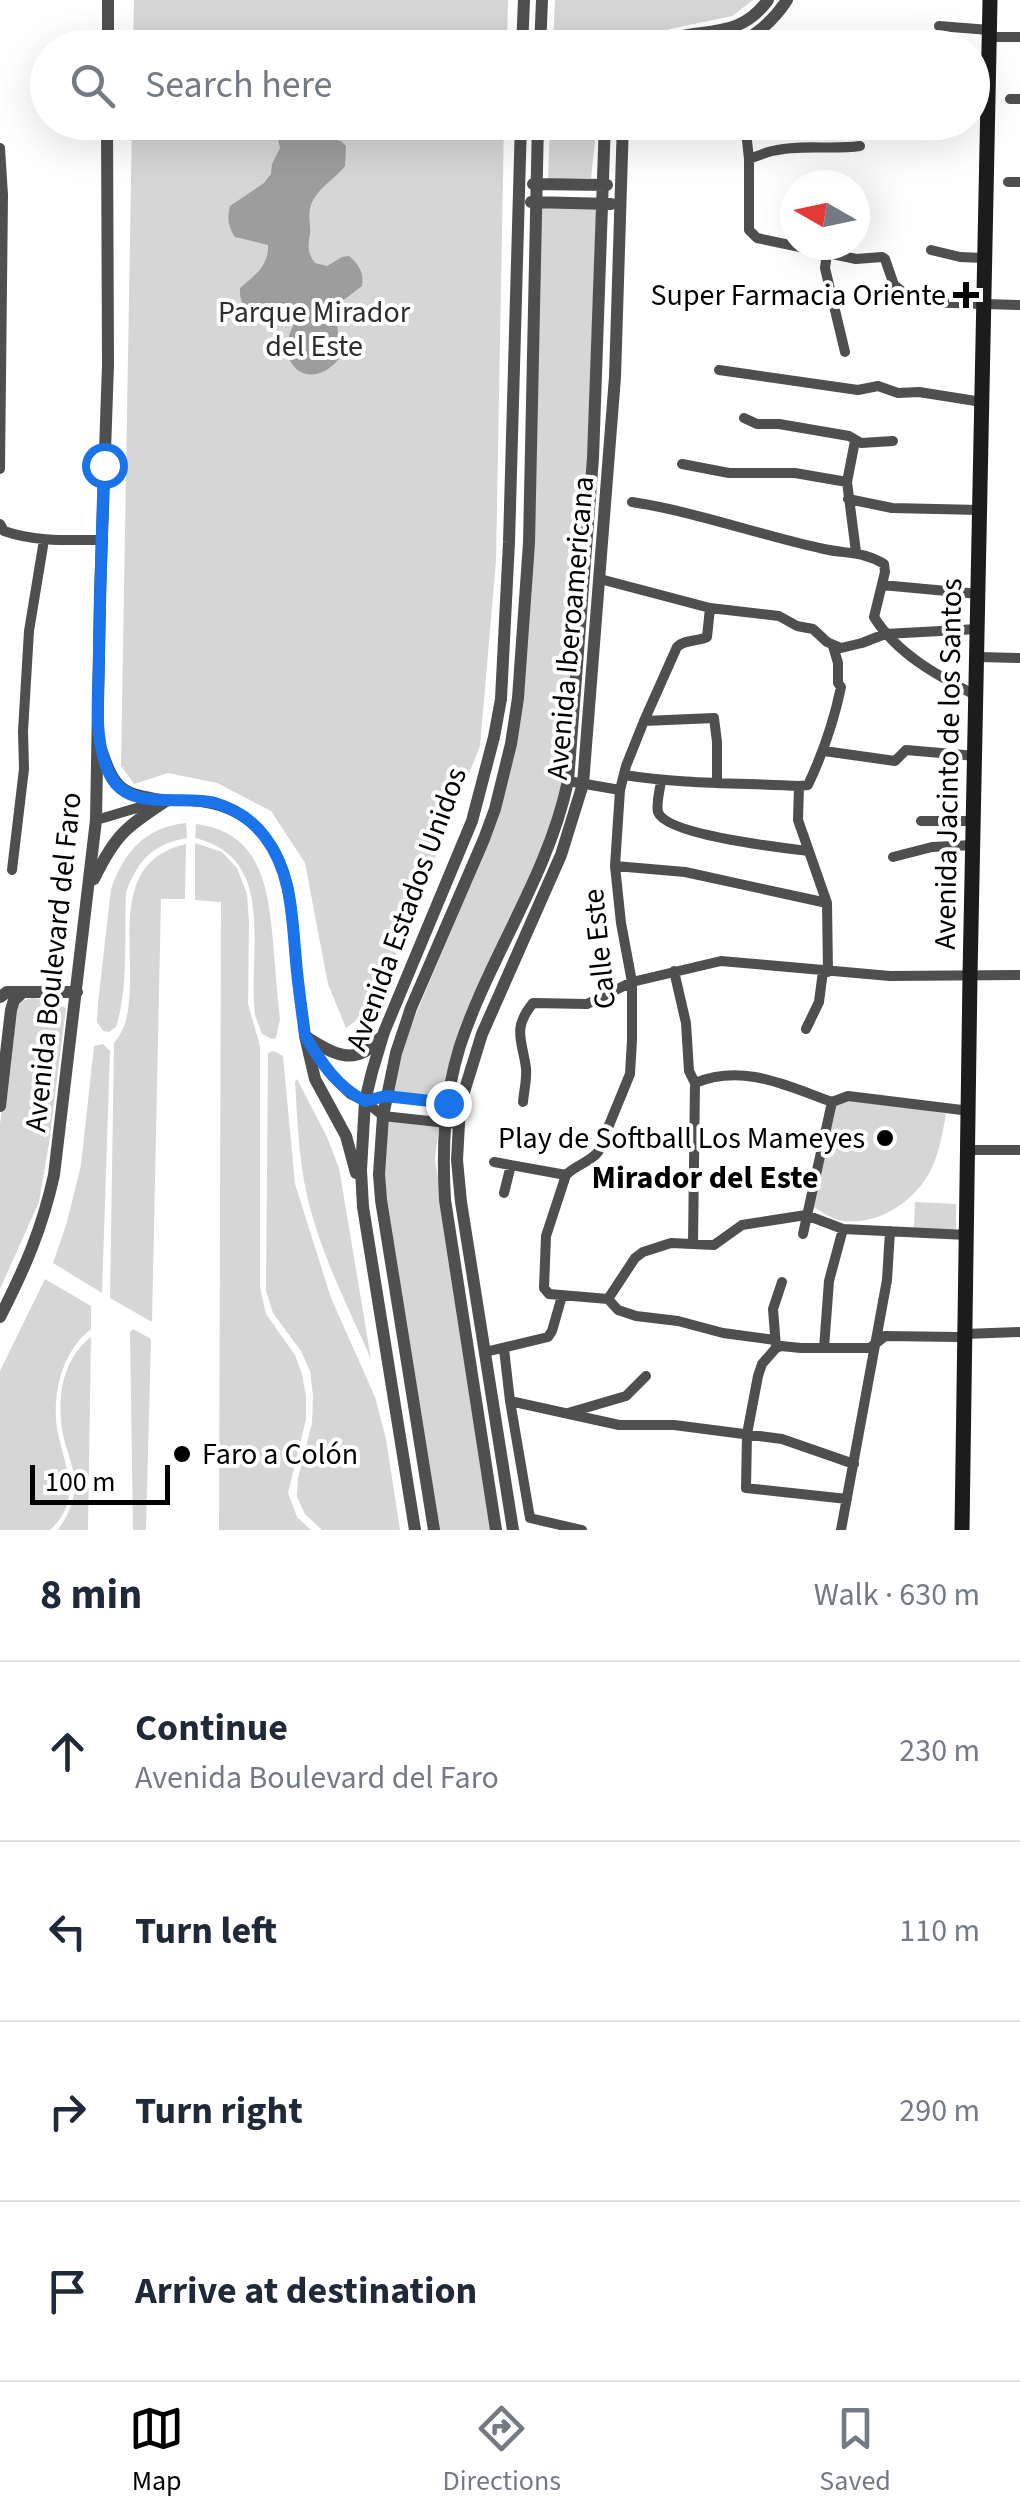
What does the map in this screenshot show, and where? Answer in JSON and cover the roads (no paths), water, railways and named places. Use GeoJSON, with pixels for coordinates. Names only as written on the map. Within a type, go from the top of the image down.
{"type":"FeatureCollection","features":[{"type":"Feature","properties":{"kind":"main road","name":"Avenida Jacinto de los Santos"},"geometry":{"type":"LineString","coordinates":[[989,30],[990,0]]}},
{"type":"Feature","properties":{"kind":"main road","name":"Avenida Jacinto de los Santos"},"geometry":{"type":"LineString","coordinates":[[962,1530],[984,258],[981,140]]}},
{"type":"Feature","properties":{"kind":"street"},"geometry":{"type":"LineString","coordinates":[[108,0],[108,30]]}},
{"type":"Feature","properties":{"kind":"street"},"geometry":{"type":"LineString","coordinates":[[523,30],[524,0]]}},
{"type":"Feature","properties":{"kind":"street"},"geometry":{"type":"LineString","coordinates":[[541,30],[542,0]]}},
{"type":"Feature","properties":{"kind":"street"},"geometry":{"type":"LineString","coordinates":[[729,30],[752,18],[768,0]]}},
{"type":"Feature","properties":{"kind":"street"},"geometry":{"type":"LineString","coordinates":[[762,30],[787,0]]}},
{"type":"Feature","properties":{"kind":"street"},"geometry":{"type":"LineString","coordinates":[[938,26],[967,30]]}},
{"type":"Feature","properties":{"kind":"street"},"geometry":{"type":"LineString","coordinates":[[990,33],[1020,37]]}},
{"type":"Feature","properties":{"kind":"street","name":"Avenida Boulevard del Faro"},"geometry":{"type":"LineString","coordinates":[[0,1317],[27,1265],[50,1192],[96,820],[108,365],[107,140]]}},
{"type":"Feature","properties":{"kind":"street","name":"Avenida Estados Unidos"},"geometry":{"type":"LineString","coordinates":[[416,1530],[364,1207],[361,1170],[365,1101],[384,1032],[472,820],[501,699],[520,140]]}},
{"type":"Feature","properties":{"kind":"street","name":"Avenida Estados Unidos"},"geometry":{"type":"LineString","coordinates":[[434,1530],[381,1200],[384,1116],[396,1053],[410,1008],[484,840],[511,744],[518,698],[528,543],[537,140]]}},
{"type":"Feature","properties":{"kind":"street","name":"Avenida Iberoamericana"},"geometry":{"type":"LineString","coordinates":[[496,1530],[445,1200],[442,1151],[454,1104],[455,1065],[466,1031],[533,886],[559,820],[568,782],[592,477],[604,140]]}},
{"type":"Feature","properties":{"kind":"street","name":"Avenida Iberoamericana"},"geometry":{"type":"LineString","coordinates":[[454,1104],[561,855],[584,784],[615,377],[622,140]]}},
{"type":"Feature","properties":{"kind":"street"},"geometry":{"type":"LineString","coordinates":[[747,140],[749,230],[756,238],[780,242]]}},
{"type":"Feature","properties":{"kind":"street"},"geometry":{"type":"LineString","coordinates":[[749,159],[775,150],[860,146]]}},
{"type":"Feature","properties":{"kind":"street"},"geometry":{"type":"LineString","coordinates":[[0,148],[4,194],[0,469]]}},
{"type":"Feature","properties":{"kind":"street"},"geometry":{"type":"LineString","coordinates":[[519,184],[620,185]]}},
{"type":"Feature","properties":{"kind":"street"},"geometry":{"type":"LineString","coordinates":[[518,202],[620,204]]}},
{"type":"Feature","properties":{"kind":"street"},"geometry":{"type":"LineString","coordinates":[[931,250],[950,256],[984,258]]}},
{"type":"Feature","properties":{"kind":"street"},"geometry":{"type":"LineString","coordinates":[[870,258],[885,259],[894,286],[920,302],[1020,305]]}},
{"type":"Feature","properties":{"kind":"street"},"geometry":{"type":"LineString","coordinates":[[826,260],[845,352]]}},
{"type":"Feature","properties":{"kind":"street"},"geometry":{"type":"LineString","coordinates":[[719,370],[858,390],[878,386],[898,393],[919,392],[982,402]]}},
{"type":"Feature","properties":{"kind":"street"},"geometry":{"type":"LineString","coordinates":[[744,418],[752,423],[849,436],[870,444],[893,440]]}},
{"type":"Feature","properties":{"kind":"street"},"geometry":{"type":"LineString","coordinates":[[855,441],[847,482],[856,552]]}},
{"type":"Feature","properties":{"kind":"street"},"geometry":{"type":"LineString","coordinates":[[682,464],[729,473],[795,473],[847,482]]}},
{"type":"Feature","properties":{"kind":"street"},"geometry":{"type":"LineString","coordinates":[[848,499],[892,508],[980,510]]}},
{"type":"Feature","properties":{"kind":"street"},"geometry":{"type":"LineString","coordinates":[[632,502],[674,508],[829,551],[856,552],[884,564],[874,616],[885,634],[933,673],[977,696]]}},
{"type":"Feature","properties":{"kind":"street"},"geometry":{"type":"LineString","coordinates":[[0,524],[4,531],[44,540],[102,540]]}},
{"type":"Feature","properties":{"kind":"street"},"geometry":{"type":"LineString","coordinates":[[12,870],[24,769],[22,731],[28,631],[44,540]]}},
{"type":"Feature","properties":{"kind":"street"},"geometry":{"type":"LineString","coordinates":[[509,542],[528,543]]}},
{"type":"Feature","properties":{"kind":"street"},"geometry":{"type":"LineString","coordinates":[[600,579],[710,608],[778,616],[797,626],[813,628],[833,646],[838,663],[840,684],[824,752],[808,786],[661,781],[624,775]]}},
{"type":"Feature","properties":{"kind":"street"},"geometry":{"type":"LineString","coordinates":[[882,585],[979,594]]}},
{"type":"Feature","properties":{"kind":"street","name":"Calle Este"},"geometry":{"type":"LineString","coordinates":[[562,1296],[545,1292],[546,1236],[566,1176],[598,1152],[630,1074],[632,982],[615,866],[620,790],[644,721],[677,647],[684,641],[707,637],[710,608]]}},
{"type":"Feature","properties":{"kind":"street"},"geometry":{"type":"LineString","coordinates":[[833,646],[855,646],[885,634],[978,629]]}},
{"type":"Feature","properties":{"kind":"street"},"geometry":{"type":"LineString","coordinates":[[978,657],[1020,658]]}},
{"type":"Feature","properties":{"kind":"street"},"geometry":{"type":"LineString","coordinates":[[644,721],[714,718],[717,781]]}},
{"type":"Feature","properties":{"kind":"street"},"geometry":{"type":"LineString","coordinates":[[99,742],[111,776],[118,787],[130,794],[166,801],[213,802],[252,822],[265,837],[290,894],[305,1036],[315,1079],[346,1136],[364,1207]]}},
{"type":"Feature","properties":{"kind":"street"},"geometry":{"type":"LineString","coordinates":[[824,752],[895,761],[906,750],[976,756]]}},
{"type":"Feature","properties":{"kind":"street"},"geometry":{"type":"LineString","coordinates":[[661,781],[658,810],[662,818],[697,832],[754,845],[808,850]]}},
{"type":"Feature","properties":{"kind":"street"},"geometry":{"type":"LineString","coordinates":[[568,782],[620,790]]}},
{"type":"Feature","properties":{"kind":"street"},"geometry":{"type":"LineString","coordinates":[[799,786],[797,817],[827,902],[826,972],[819,1002],[806,1029]]}},
{"type":"Feature","properties":{"kind":"street"},"geometry":{"type":"LineString","coordinates":[[96,820],[166,801]]}},
{"type":"Feature","properties":{"kind":"street"},"geometry":{"type":"LineString","coordinates":[[88,890],[114,840],[166,801]]}},
{"type":"Feature","properties":{"kind":"street"},"geometry":{"type":"LineString","coordinates":[[921,821],[975,821]]}},
{"type":"Feature","properties":{"kind":"street"},"geometry":{"type":"LineString","coordinates":[[893,857],[932,847],[974,845]]}},
{"type":"Feature","properties":{"kind":"street"},"geometry":{"type":"LineString","coordinates":[[615,866],[685,872],[827,902]]}},
{"type":"Feature","properties":{"kind":"street"},"geometry":{"type":"LineString","coordinates":[[523,1102],[526,1072],[519,1034],[521,1020],[533,1004],[587,1004],[632,982],[725,960],[890,976],[1020,975]]}},
{"type":"Feature","properties":{"kind":"street"},"geometry":{"type":"LineString","coordinates":[[674,971],[686,1023],[689,1071],[696,1083],[693,1244]]}},
{"type":"Feature","properties":{"kind":"street"},"geometry":{"type":"LineString","coordinates":[[0,997],[8,992],[77,992]]}},
{"type":"Feature","properties":{"kind":"street"},"geometry":{"type":"LineString","coordinates":[[0,1106],[11,1010],[14,1000],[23,992]]}},
{"type":"Feature","properties":{"kind":"street"},"geometry":{"type":"LineString","coordinates":[[305,1036],[343,1056],[370,1050],[384,1032]]}},
{"type":"Feature","properties":{"kind":"street"},"geometry":{"type":"LineString","coordinates":[[305,1036],[350,1094],[384,1116],[451,1123]]}},
{"type":"Feature","properties":{"kind":"street"},"geometry":{"type":"LineString","coordinates":[[696,1083],[720,1075],[748,1076],[770,1079],[832,1102],[848,1096],[970,1111]]}},
{"type":"Feature","properties":{"kind":"street"},"geometry":{"type":"LineString","coordinates":[[365,1101],[386,1096],[454,1104]]}},
{"type":"Feature","properties":{"kind":"street"},"geometry":{"type":"LineString","coordinates":[[802,1234],[832,1102]]}},
{"type":"Feature","properties":{"kind":"street","name":"Avenida Iberoamericana"},"geometry":{"type":"LineString","coordinates":[[451,1123],[513,1530]]}},
{"type":"Feature","properties":{"kind":"street"},"geometry":{"type":"LineString","coordinates":[[969,1150],[1020,1150]]}},
{"type":"Feature","properties":{"kind":"street"},"geometry":{"type":"LineString","coordinates":[[494,1162],[566,1176]]}},
{"type":"Feature","properties":{"kind":"street"},"geometry":{"type":"LineString","coordinates":[[504,1193],[511,1165]]}},
{"type":"Feature","properties":{"kind":"street"},"geometry":{"type":"LineString","coordinates":[[608,1299],[638,1255],[671,1243],[714,1245],[742,1225],[806,1215],[843,1229],[966,1235]]}},
{"type":"Feature","properties":{"kind":"street"},"geometry":{"type":"LineString","coordinates":[[824,1348],[829,1281],[843,1229]]}},
{"type":"Feature","properties":{"kind":"street"},"geometry":{"type":"LineString","coordinates":[[841,1530],[887,1280],[890,1231]]}},
{"type":"Feature","properties":{"kind":"street"},"geometry":{"type":"LineString","coordinates":[[782,1282],[772,1309],[775,1344],[759,1372],[748,1434],[747,1490],[847,1500]]}},
{"type":"Feature","properties":{"kind":"street"},"geometry":{"type":"LineString","coordinates":[[485,1352],[550,1336],[562,1296],[608,1299],[618,1310],[636,1316],[678,1321],[781,1346],[869,1348],[885,1336],[958,1338],[965,1334],[1020,1332]]}},
{"type":"Feature","properties":{"kind":"street"},"geometry":{"type":"LineString","coordinates":[[504,1349],[530,1519],[581,1530]]}},
{"type":"Feature","properties":{"kind":"street"},"geometry":{"type":"LineString","coordinates":[[568,1413],[626,1396],[646,1376]]}},
{"type":"Feature","properties":{"kind":"street"},"geometry":{"type":"LineString","coordinates":[[510,1401],[619,1425],[674,1425],[786,1440],[854,1464]]}},
{"type":"Feature","properties":{"kind":"place","name":"Super Farmacia Oriente"},"geometry":{"type":"Point","coordinates":[966,295]}},
{"type":"Feature","properties":{"kind":"place","name":"Play de Softball Los Mameyes"},"geometry":{"type":"Point","coordinates":[885,1138]}},
{"type":"Feature","properties":{"kind":"place","name":"Faro a Colón"},"geometry":{"type":"Point","coordinates":[182,1454]}},
{"type":"Feature","properties":{"kind":"district","name":"Mirador del Este"},"geometry":{"type":"Point","coordinates":[705,1177]}},
{"type":"Feature","properties":{"kind":"park label","name":"Parque Mirador del Este"},"geometry":{"type":"Point","coordinates":[314,329]}}]}
